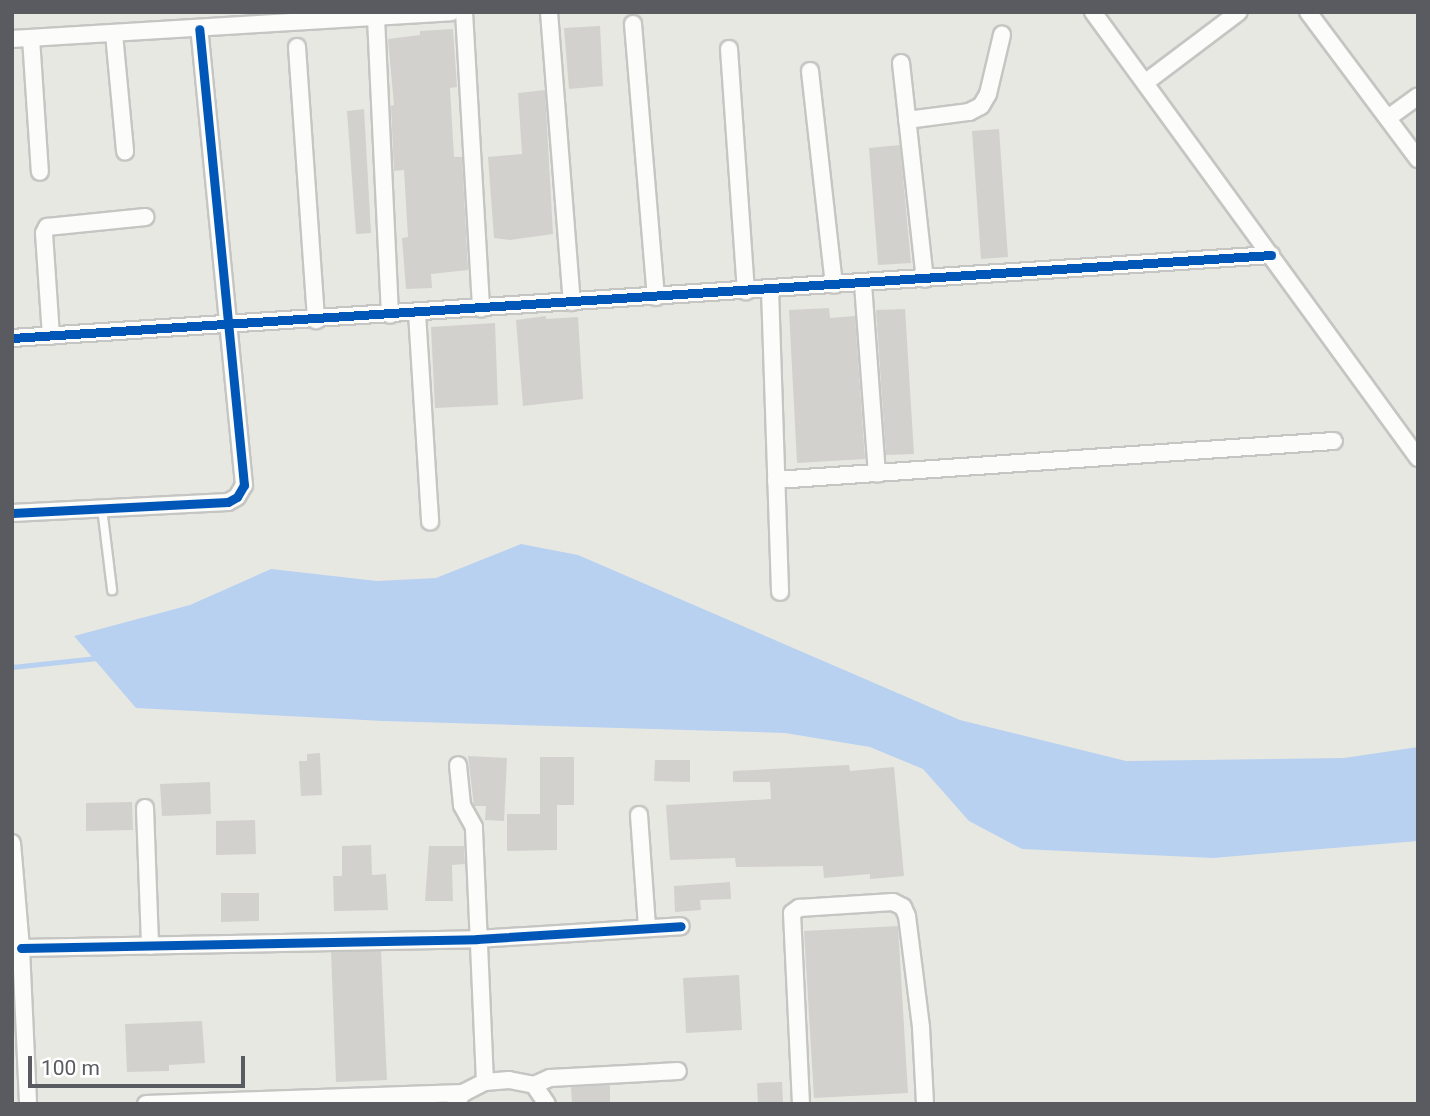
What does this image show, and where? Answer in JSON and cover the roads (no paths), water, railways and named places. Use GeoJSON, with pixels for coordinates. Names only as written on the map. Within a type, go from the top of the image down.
{"type":"FeatureCollection","features":[{"type":"Feature","properties":{"kind":"street"},"geometry":{"type":"LineString","coordinates":[[12,39],[199,29],[326,17],[376,18],[451,12]]}},
{"type":"Feature","properties":{"kind":"street"},"geometry":{"type":"LineString","coordinates":[[464,12],[481,309]]}},
{"type":"Feature","properties":{"kind":"street"},"geometry":{"type":"LineString","coordinates":[[549,12],[572,302]]}},
{"type":"Feature","properties":{"kind":"street"},"geometry":{"type":"LineString","coordinates":[[1093,12],[1418,458]]}},
{"type":"Feature","properties":{"kind":"street"},"geometry":{"type":"LineString","coordinates":[[1146,82],[1239,12]]}},
{"type":"Feature","properties":{"kind":"street"},"geometry":{"type":"LineString","coordinates":[[1308,12],[1418,159]]}},
{"type":"Feature","properties":{"kind":"street"},"geometry":{"type":"LineString","coordinates":[[376,18],[390,314]]}},
{"type":"Feature","properties":{"kind":"street"},"geometry":{"type":"LineString","coordinates":[[633,24],[656,297]]}},
{"type":"Feature","properties":{"kind":"street"},"geometry":{"type":"LineString","coordinates":[[12,513],[228,502],[237,497],[244,485],[199,29]]}},
{"type":"Feature","properties":{"kind":"street"},"geometry":{"type":"LineString","coordinates":[[114,34],[125,150]]}},
{"type":"Feature","properties":{"kind":"street"},"geometry":{"type":"LineString","coordinates":[[907,120],[969,112],[981,106],[988,94],[1002,35]]}},
{"type":"Feature","properties":{"kind":"street"},"geometry":{"type":"LineString","coordinates":[[31,38],[40,172]]}},
{"type":"Feature","properties":{"kind":"street"},"geometry":{"type":"LineString","coordinates":[[297,47],[316,320]]}},
{"type":"Feature","properties":{"kind":"street"},"geometry":{"type":"LineString","coordinates":[[729,49],[746,290]]}},
{"type":"Feature","properties":{"kind":"street"},"geometry":{"type":"LineString","coordinates":[[901,63],[925,279]]}},
{"type":"Feature","properties":{"kind":"street"},"geometry":{"type":"LineString","coordinates":[[810,71],[835,285]]}},
{"type":"Feature","properties":{"kind":"street"},"geometry":{"type":"LineString","coordinates":[[1388,118],[1418,96]]}},
{"type":"Feature","properties":{"kind":"street"},"geometry":{"type":"LineString","coordinates":[[51,336],[44,233],[47,227],[145,217]]}},
{"type":"Feature","properties":{"kind":"street"},"geometry":{"type":"LineString","coordinates":[[12,338],[1271,255]]}},
{"type":"Feature","properties":{"kind":"street"},"geometry":{"type":"LineString","coordinates":[[863,284],[877,473]]}},
{"type":"Feature","properties":{"kind":"street"},"geometry":{"type":"LineString","coordinates":[[770,289],[780,592]]}},
{"type":"Feature","properties":{"kind":"street"},"geometry":{"type":"LineString","coordinates":[[417,313],[430,522]]}},
{"type":"Feature","properties":{"kind":"street"},"geometry":{"type":"LineString","coordinates":[[776,480],[1334,441]]}},
{"type":"Feature","properties":{"kind":"street"},"geometry":{"type":"LineString","coordinates":[[458,765],[462,805],[474,827],[485,1083]]}},
{"type":"Feature","properties":{"kind":"street"},"geometry":{"type":"LineString","coordinates":[[145,808],[150,946]]}},
{"type":"Feature","properties":{"kind":"street"},"geometry":{"type":"LineString","coordinates":[[639,815],[647,927]]}},
{"type":"Feature","properties":{"kind":"street"},"geometry":{"type":"LineString","coordinates":[[12,843],[22,948],[28,1104]]}},
{"type":"Feature","properties":{"kind":"street"},"geometry":{"type":"LineString","coordinates":[[801,1104],[792,913],[799,908],[892,902],[903,907],[907,916],[921,1027],[925,1104]]}},
{"type":"Feature","properties":{"kind":"street"},"geometry":{"type":"LineString","coordinates":[[22,948],[477,939],[681,926]]}},
{"type":"Feature","properties":{"kind":"street"},"geometry":{"type":"LineString","coordinates":[[146,1104],[459,1098],[485,1083],[509,1080],[534,1085],[550,1078],[678,1071]]}},
{"type":"Feature","properties":{"kind":"street"},"geometry":{"type":"LineString","coordinates":[[534,1085],[547,1104]]}},
{"type":"Feature","properties":{"kind":"lane"},"geometry":{"type":"LineString","coordinates":[[102,508],[112,590]]}},
{"type":"Feature","properties":{"kind":"water"},"geometry":{"type":"Polygon","coordinates":[[[521,544],[578,555],[960,720],[1126,761],[1344,758],[1418,747],[1418,841],[1213,858],[1022,849],[969,821],[923,769],[870,747],[785,733],[383,721],[136,708],[74,636],[190,605],[271,569],[377,581],[436,578],[521,544]]]}},
{"type":"Feature","properties":{"kind":"waterway"},"geometry":{"type":"LineString","coordinates":[[12,667],[97,658]]}}]}
